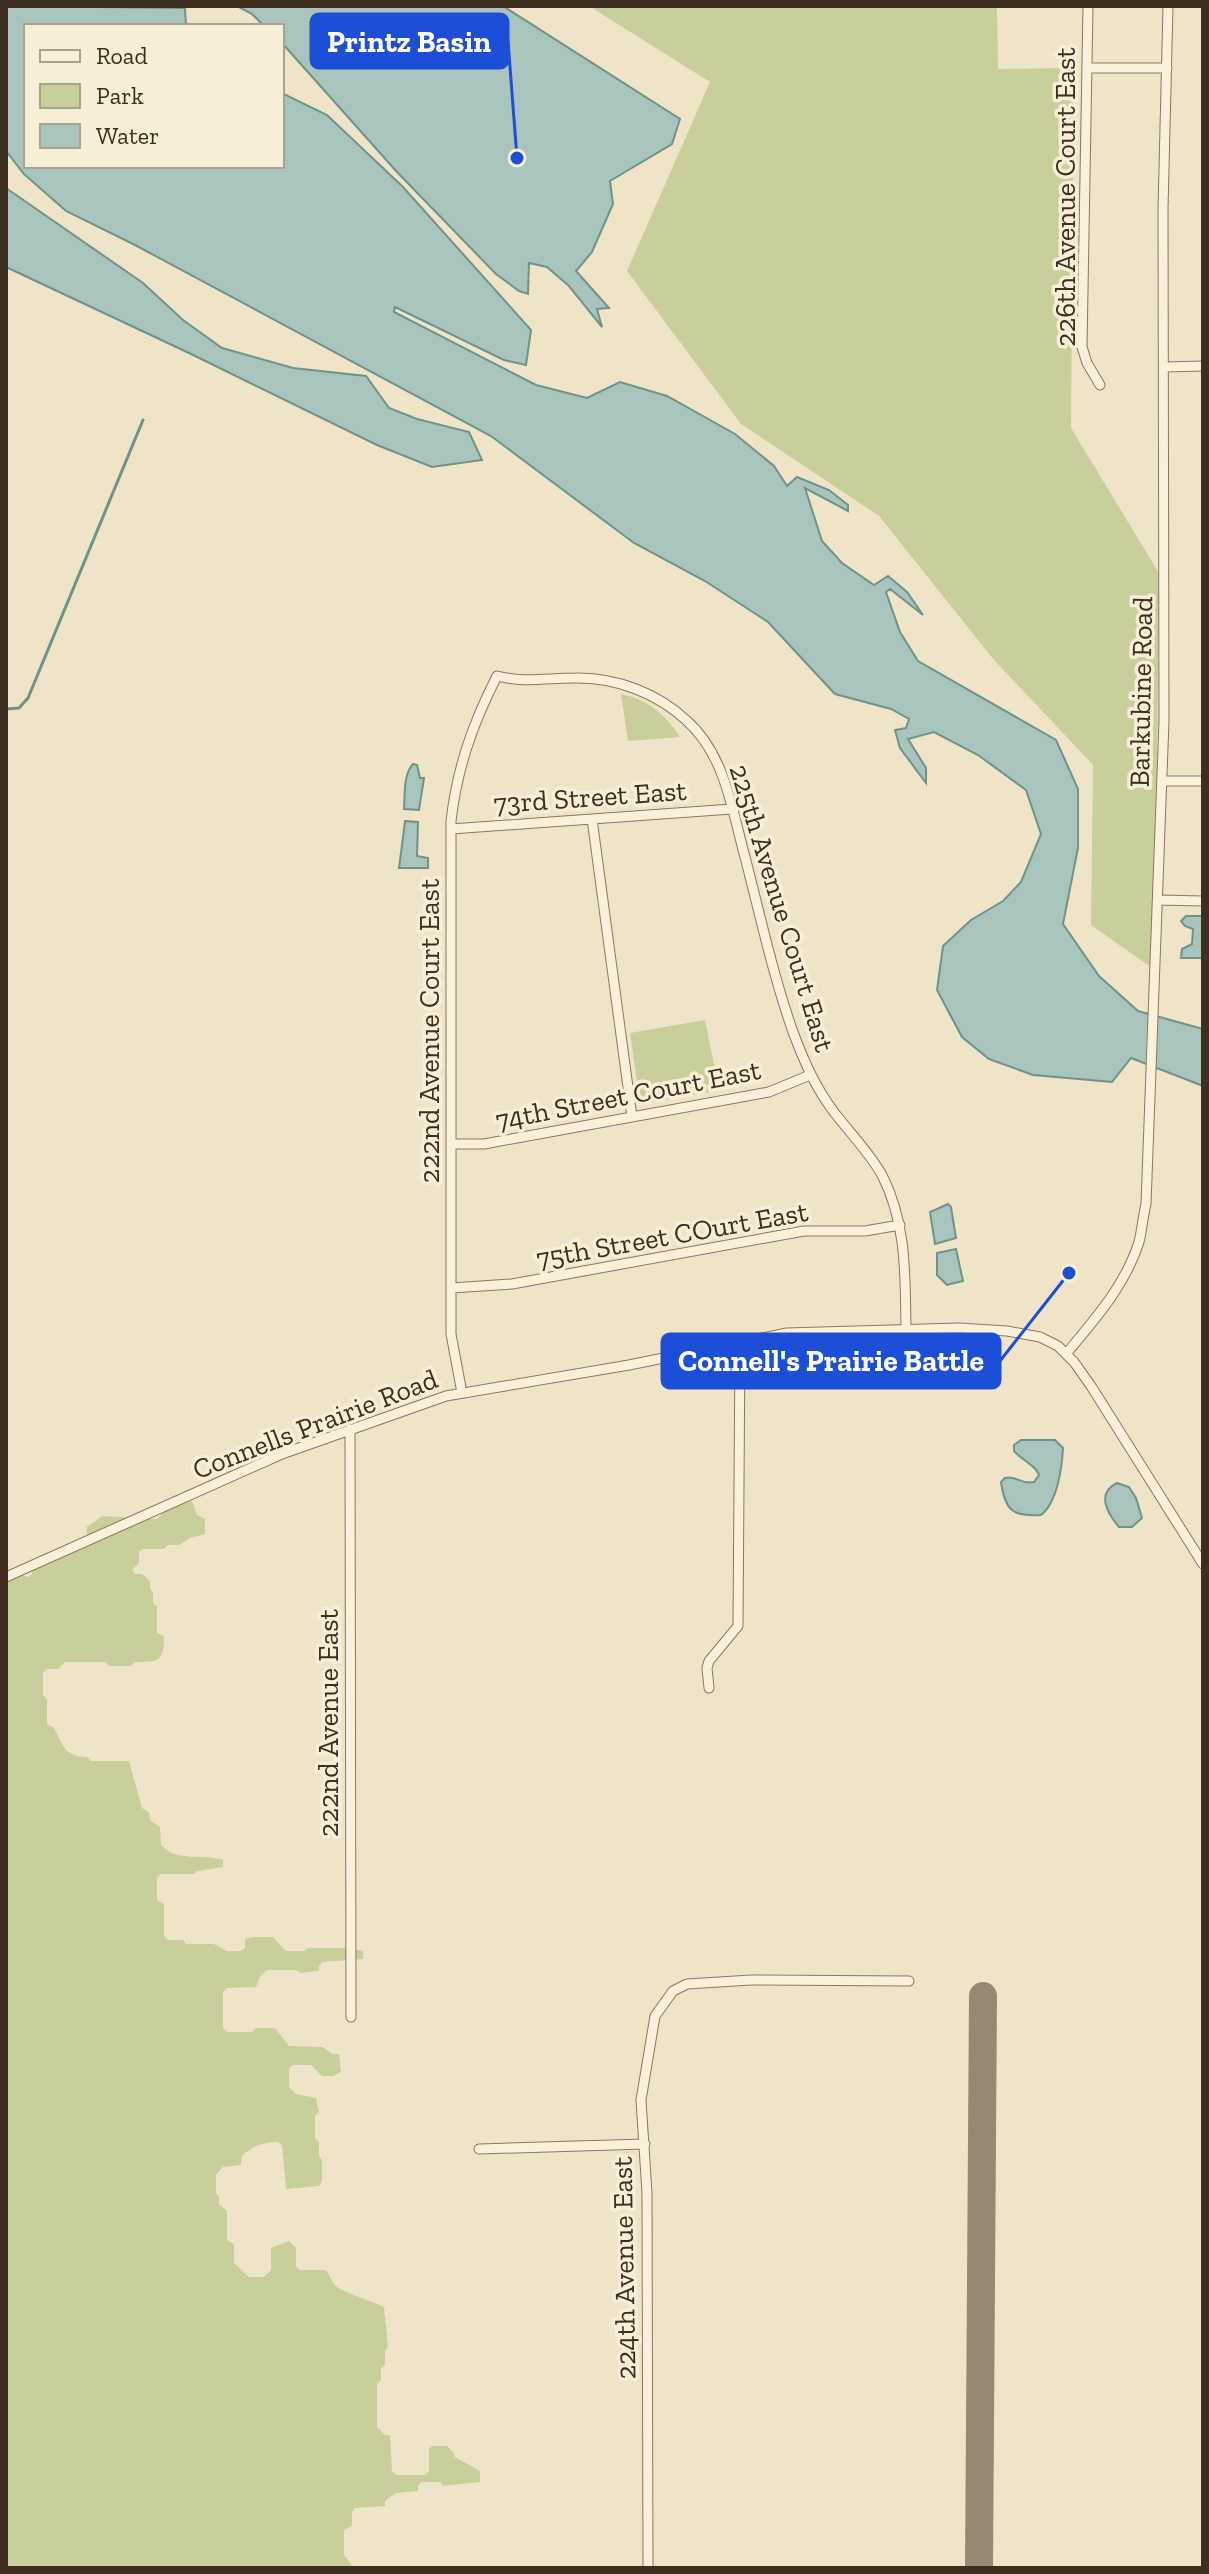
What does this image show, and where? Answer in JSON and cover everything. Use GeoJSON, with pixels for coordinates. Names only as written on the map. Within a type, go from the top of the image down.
{"type":"FeatureCollection","features":[{"type":"Feature","properties":{"kind":"street","name":"226th Avenue Court East"},"geometry":{"type":"LineString","coordinates":[[1088,6],[1082,347],[1100,385]]}},
{"type":"Feature","properties":{"kind":"street","name":"Barkubine Road"},"geometry":{"type":"LineString","coordinates":[[1066,1354],[1102,1313],[1124,1278],[1139,1241],[1146,1204],[1163,781],[1163,209],[1168,6]]}},
{"type":"Feature","properties":{"kind":"street"},"geometry":{"type":"LineString","coordinates":[[1087,68],[1167,68]]}},
{"type":"Feature","properties":{"kind":"street"},"geometry":{"type":"LineString","coordinates":[[1164,367],[1203,366]]}},
{"type":"Feature","properties":{"kind":"street","name":"222nd Avenue Court East"},"geometry":{"type":"LineString","coordinates":[[462,1393],[451,1334],[451,829],[461,762],[472,729],[497,676],[521,681],[574,678],[608,681],[646,694],[688,721]]}},
{"type":"Feature","properties":{"kind":"street","name":"225th Avenue Court East"},"geometry":{"type":"LineString","coordinates":[[688,721],[715,758],[726,785],[785,1007],[810,1075],[822,1095],[868,1152],[881,1174],[900,1225],[906,1329]]}},
{"type":"Feature","properties":{"kind":"street"},"geometry":{"type":"LineString","coordinates":[[1163,781],[1203,781]]}},
{"type":"Feature","properties":{"kind":"street","name":"73rd Street East"},"geometry":{"type":"LineString","coordinates":[[451,829],[732,809]]}},
{"type":"Feature","properties":{"kind":"street"},"geometry":{"type":"LineString","coordinates":[[592,819],[632,1117]]}},
{"type":"Feature","properties":{"kind":"street"},"geometry":{"type":"LineString","coordinates":[[1159,900],[1203,901]]}},
{"type":"Feature","properties":{"kind":"street","name":"74th Street Court East"},"geometry":{"type":"LineString","coordinates":[[451,1144],[484,1144],[769,1092],[810,1075]]}},
{"type":"Feature","properties":{"kind":"street","name":"75th Street COurt East"},"geometry":{"type":"LineString","coordinates":[[451,1288],[512,1284],[804,1231],[865,1231],[900,1225]]}},
{"type":"Feature","properties":{"kind":"street","name":"Connells Prairie Road"},"geometry":{"type":"LineString","coordinates":[[6,1577],[282,1454],[440,1398],[787,1333],[959,1328],[1040,1337],[1058,1346],[1091,1386],[1203,1564]]}},
{"type":"Feature","properties":{"kind":"street"},"geometry":{"type":"LineString","coordinates":[[709,1688],[709,1661],[738,1626],[740,1343]]}},
{"type":"Feature","properties":{"kind":"street","name":"222nd Avenue East"},"geometry":{"type":"LineString","coordinates":[[350,1429],[351,2017]]}},
{"type":"Feature","properties":{"kind":"street","name":"224th Avenue East"},"geometry":{"type":"LineString","coordinates":[[648,2568],[648,2231],[641,2100],[655,2016],[673,1991],[687,1984],[751,1980],[909,1981]]}},
{"type":"Feature","properties":{"kind":"street"},"geometry":{"type":"LineString","coordinates":[[479,2149],[645,2144]]}},
{"type":"Feature","properties":{"kind":"green space"},"geometry":{"type":"Polygon","coordinates":[[[589,6],[997,6],[998,69],[1074,68],[1071,428],[1159,573],[1155,970],[1091,925],[1093,765],[994,660],[879,516],[741,424],[627,271],[710,82],[589,6]]]}},
{"type":"Feature","properties":{"kind":"green space"},"geometry":{"type":"Polygon","coordinates":[[[621,694],[639,699],[655,709],[680,737],[628,741],[621,694]]]}},
{"type":"Feature","properties":{"kind":"green space"},"geometry":{"type":"Polygon","coordinates":[[[705,1020],[719,1090],[648,1103],[639,1096],[630,1033],[705,1020]]]}},
{"type":"Feature","properties":{"kind":"green space"},"geometry":{"type":"Polygon","coordinates":[[[181,1501],[192,1501],[197,1515],[205,1519],[205,1534],[164,1549],[142,1549],[139,1563],[132,1570],[150,1581],[153,1603],[157,1607],[157,1633],[164,1636],[161,1656],[155,1661],[135,1662],[131,1666],[109,1666],[105,1662],[65,1662],[58,1669],[47,1669],[43,1673],[43,1695],[47,1699],[47,1724],[54,1728],[66,1749],[74,1755],[87,1757],[91,1761],[129,1761],[142,1808],[149,1812],[150,1820],[160,1827],[161,1845],[168,1851],[182,1856],[223,1860],[223,1867],[194,1874],[161,1874],[157,1878],[157,1900],[164,1904],[164,1936],[168,1940],[183,1940],[186,1944],[214,1944],[227,1951],[241,1951],[245,1948],[245,1939],[273,1937],[286,1951],[349,1948],[363,1951],[363,1959],[322,1962],[319,1971],[267,1970],[256,1987],[227,1988],[223,1992],[223,2028],[227,2032],[275,2028],[289,2046],[322,2047],[339,2054],[341,2072],[322,2076],[311,2065],[293,2065],[289,2069],[289,2087],[296,2094],[316,2098],[319,2112],[315,2116],[315,2138],[319,2142],[322,2160],[322,2182],[319,2186],[286,2189],[282,2145],[273,2142],[250,2150],[242,2156],[241,2165],[223,2167],[216,2175],[216,2193],[219,2204],[227,2211],[227,2240],[234,2244],[234,2263],[249,2277],[264,2277],[271,2270],[271,2248],[289,2241],[296,2248],[296,2266],[300,2270],[326,2270],[339,2288],[384,2307],[388,2347],[381,2380],[377,2384],[377,2427],[385,2435],[390,2435],[392,2471],[396,2475],[425,2475],[429,2471],[429,2449],[432,2446],[447,2446],[455,2457],[480,2471],[480,2482],[443,2486],[440,2482],[421,2482],[418,2491],[396,2493],[385,2501],[385,2506],[355,2508],[352,2526],[344,2530],[344,2555],[354,2568],[6,2568],[6,1571],[28,1577],[39,1567],[39,1556],[87,1541],[87,1527],[102,1516],[157,1519],[181,1501]]]}},
{"type":"Feature","properties":{"kind":"water"},"geometry":{"type":"Polygon","coordinates":[[[6,6],[185,8],[186,24],[24,24],[24,168],[284,168],[284,94],[327,115],[403,187],[531,330],[526,365],[504,360],[395,307],[394,312],[536,385],[587,398],[620,382],[667,396],[735,434],[774,466],[787,486],[797,477],[829,490],[848,505],[848,511],[805,488],[822,541],[842,563],[874,585],[888,576],[907,592],[923,615],[890,589],[886,592],[900,632],[918,661],[1056,740],[1078,789],[1078,848],[1063,924],[1099,976],[1138,1011],[1203,1029],[1203,1086],[1131,1058],[1112,1082],[1033,1075],[989,1059],[962,1037],[937,990],[943,946],[971,920],[1003,901],[1021,882],[1041,834],[1026,790],[978,755],[934,732],[908,739],[926,768],[926,783],[900,748],[895,730],[906,728],[909,719],[891,709],[835,694],[768,622],[705,581],[634,543],[491,436],[66,211],[24,174],[6,151],[6,6]]]}},
{"type":"Feature","properties":{"kind":"water"},"geometry":{"type":"Polygon","coordinates":[[[237,6],[503,6],[680,119],[672,144],[610,181],[613,204],[592,252],[576,271],[609,308],[597,309],[602,327],[569,286],[547,267],[529,263],[528,294],[496,274],[397,172],[284,45],[284,24],[262,24],[237,6]]]}},
{"type":"Feature","properties":{"kind":"water"},"geometry":{"type":"Polygon","coordinates":[[[6,188],[143,283],[183,320],[222,348],[293,368],[366,376],[389,408],[417,419],[469,432],[482,460],[432,467],[377,445],[6,267],[6,188]]]}},
{"type":"Feature","properties":{"kind":"water"},"geometry":{"type":"Polygon","coordinates":[[[413,764],[417,765],[420,778],[424,778],[419,810],[404,809],[406,779],[413,764]]]}},
{"type":"Feature","properties":{"kind":"water"},"geometry":{"type":"Polygon","coordinates":[[[405,821],[418,822],[417,856],[428,858],[428,868],[399,868],[405,821]]]}},
{"type":"Feature","properties":{"kind":"water"},"geometry":{"type":"Polygon","coordinates":[[[1186,916],[1203,916],[1203,958],[1181,958],[1182,949],[1192,944],[1193,929],[1181,921],[1186,916]]]}},
{"type":"Feature","properties":{"kind":"water"},"geometry":{"type":"Polygon","coordinates":[[[948,1204],[956,1238],[935,1244],[930,1212],[948,1204]]]}},
{"type":"Feature","properties":{"kind":"water"},"geometry":{"type":"Polygon","coordinates":[[[956,1249],[963,1281],[947,1285],[937,1275],[937,1253],[956,1249]]]}},
{"type":"Feature","properties":{"kind":"water"},"geometry":{"type":"Polygon","coordinates":[[[1021,1440],[1055,1440],[1063,1448],[1055,1494],[1041,1515],[1023,1515],[1012,1510],[1003,1492],[1001,1482],[1005,1478],[1029,1483],[1039,1475],[1014,1451],[1014,1445],[1021,1440]]]}},
{"type":"Feature","properties":{"kind":"water"},"geometry":{"type":"Polygon","coordinates":[[[1117,1483],[1129,1487],[1136,1498],[1142,1518],[1132,1527],[1119,1527],[1108,1510],[1107,1492],[1117,1483]]]}},
{"type":"Feature","properties":{"kind":"waterway"},"geometry":{"type":"LineString","coordinates":[[6,709],[19,708],[28,698],[143,420]]}},
{"type":"Feature","properties":{"kind":"taxiway"},"geometry":{"type":"LineString","coordinates":[[979,2568],[983,1996]]}},
{"type":"Feature","properties":{"kind":"place","name":"Printz Basin"},"geometry":{"type":"Point","coordinates":[517,158]}},
{"type":"Feature","properties":{"kind":"place","name":"Connell's Prairie Battle"},"geometry":{"type":"Point","coordinates":[1069,1273]}}]}
